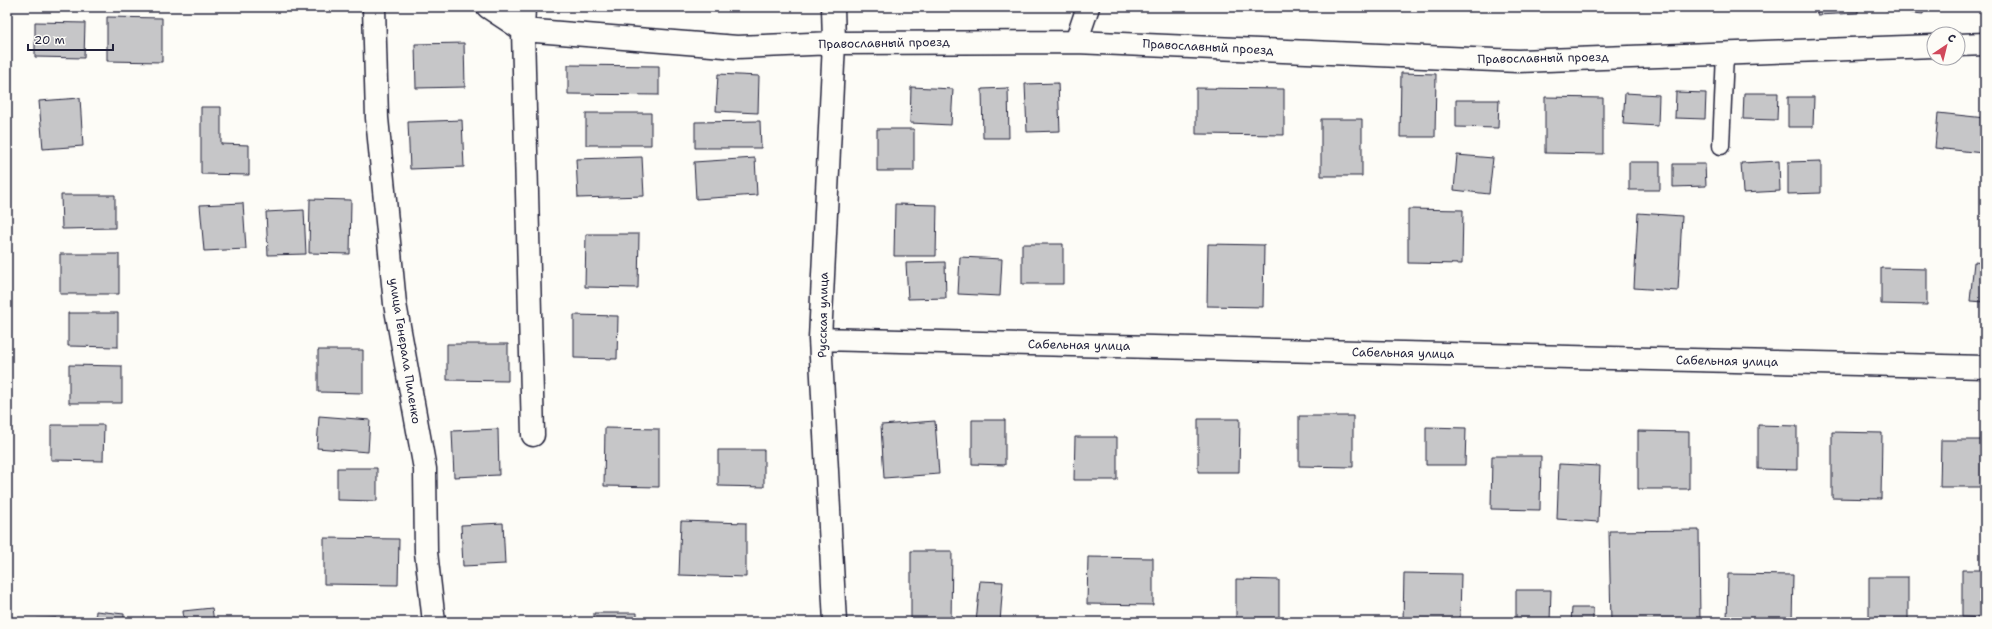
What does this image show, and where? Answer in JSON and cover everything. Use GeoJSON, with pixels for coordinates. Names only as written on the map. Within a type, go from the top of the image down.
{"type":"FeatureCollection","features":[{"type":"Feature","properties":{"kind":"street","name":"улица Генерала Пиленко"},"geometry":{"type":"LineString","coordinates":[[374,7],[378,134],[395,304],[425,468],[426,552],[434,622]]}},
{"type":"Feature","properties":{"kind":"street","name":"Православный проезд"},"geometry":{"type":"LineString","coordinates":[[488,7],[523,30],[737,47],[834,44],[1076,42],[1518,61],[1926,46]]}},
{"type":"Feature","properties":{"kind":"street"},"geometry":{"type":"LineString","coordinates":[[524,7],[523,30],[533,435]]}},
{"type":"Feature","properties":{"kind":"street","name":"Русская улица"},"geometry":{"type":"LineString","coordinates":[[834,7],[834,44],[820,339],[835,622]]}},
{"type":"Feature","properties":{"kind":"street"},"geometry":{"type":"LineString","coordinates":[[1076,42],[1088,7]]}},
{"type":"Feature","properties":{"kind":"street"},"geometry":{"type":"LineString","coordinates":[[1966,45],[1985,44]]}},
{"type":"Feature","properties":{"kind":"street","name":"Сабельная улица"},"geometry":{"type":"LineString","coordinates":[[820,339],[1985,367]]}},
{"type":"Feature","properties":{"kind":"lane"},"geometry":{"type":"LineString","coordinates":[[1721,146],[1725,54]]}},
{"type":"Feature","properties":{"kind":"building"},"geometry":{"type":"Polygon","coordinates":[[[705,7],[747,7],[747,9],[705,7]]]}},
{"type":"Feature","properties":{"kind":"building"},"geometry":{"type":"Polygon","coordinates":[[[1817,7],[1858,7],[1858,13],[1817,15],[1817,7]]]}},
{"type":"Feature","properties":{"kind":"building"},"geometry":{"type":"Polygon","coordinates":[[[1885,7],[1924,7],[1923,14],[1885,10],[1885,7]]]}},
{"type":"Feature","properties":{"kind":"building"},"geometry":{"type":"Polygon","coordinates":[[[107,17],[162,18],[162,62],[107,61],[107,17]]]}},
{"type":"Feature","properties":{"kind":"building"},"geometry":{"type":"Polygon","coordinates":[[[35,22],[85,23],[84,58],[35,57],[35,22]]]}},
{"type":"Feature","properties":{"kind":"building"},"geometry":{"type":"Polygon","coordinates":[[[464,43],[465,87],[416,88],[415,44],[464,43]]]}},
{"type":"Feature","properties":{"kind":"building"},"geometry":{"type":"Polygon","coordinates":[[[568,65],[659,66],[659,95],[568,94],[568,65]]]}},
{"type":"Feature","properties":{"kind":"building"},"geometry":{"type":"Polygon","coordinates":[[[1401,73],[1436,74],[1435,137],[1400,137],[1401,73]]]}},
{"type":"Feature","properties":{"kind":"building"},"geometry":{"type":"Polygon","coordinates":[[[718,74],[759,76],[758,113],[716,111],[718,74]]]}},
{"type":"Feature","properties":{"kind":"building"},"geometry":{"type":"Polygon","coordinates":[[[1058,83],[1060,131],[1027,132],[1025,84],[1058,83]]]}},
{"type":"Feature","properties":{"kind":"building"},"geometry":{"type":"Polygon","coordinates":[[[911,87],[953,89],[951,125],[910,123],[911,87]]]}},
{"type":"Feature","properties":{"kind":"building"},"geometry":{"type":"Polygon","coordinates":[[[1008,88],[1009,138],[983,138],[982,89],[1008,88]]]}},
{"type":"Feature","properties":{"kind":"building"},"geometry":{"type":"Polygon","coordinates":[[[1196,88],[1284,89],[1284,135],[1196,134],[1196,88]]]}},
{"type":"Feature","properties":{"kind":"building"},"geometry":{"type":"Polygon","coordinates":[[[1676,92],[1706,93],[1705,119],[1675,118],[1676,92]]]}},
{"type":"Feature","properties":{"kind":"building"},"geometry":{"type":"Polygon","coordinates":[[[1625,93],[1659,95],[1658,126],[1623,124],[1625,93]]]}},
{"type":"Feature","properties":{"kind":"building"},"geometry":{"type":"Polygon","coordinates":[[[1744,93],[1778,93],[1777,120],[1743,119],[1744,93]]]}},
{"type":"Feature","properties":{"kind":"building"},"geometry":{"type":"Polygon","coordinates":[[[1545,97],[1603,98],[1603,154],[1545,153],[1545,97]]]}},
{"type":"Feature","properties":{"kind":"building"},"geometry":{"type":"Polygon","coordinates":[[[1788,97],[1814,97],[1813,127],[1788,127],[1788,97]]]}},
{"type":"Feature","properties":{"kind":"building"},"geometry":{"type":"Polygon","coordinates":[[[80,98],[83,146],[43,149],[39,101],[80,98]]]}},
{"type":"Feature","properties":{"kind":"building"},"geometry":{"type":"Polygon","coordinates":[[[1456,100],[1499,100],[1498,128],[1456,127],[1456,100]]]}},
{"type":"Feature","properties":{"kind":"building"},"geometry":{"type":"Polygon","coordinates":[[[201,107],[221,107],[221,144],[249,145],[249,175],[201,174],[201,107]]]}},
{"type":"Feature","properties":{"kind":"building"},"geometry":{"type":"Polygon","coordinates":[[[586,113],[651,113],[651,145],[586,145],[586,113]]]}},
{"type":"Feature","properties":{"kind":"building"},"geometry":{"type":"Polygon","coordinates":[[[1938,113],[1985,118],[1983,153],[1935,148],[1938,113]]]}},
{"type":"Feature","properties":{"kind":"building"},"geometry":{"type":"Polygon","coordinates":[[[1321,119],[1362,119],[1362,176],[1321,176],[1321,119]]]}},
{"type":"Feature","properties":{"kind":"building"},"geometry":{"type":"Polygon","coordinates":[[[462,120],[464,167],[410,169],[408,122],[462,120]]]}},
{"type":"Feature","properties":{"kind":"building"},"geometry":{"type":"Polygon","coordinates":[[[760,121],[761,148],[695,148],[695,122],[760,121]]]}},
{"type":"Feature","properties":{"kind":"building"},"geometry":{"type":"Polygon","coordinates":[[[877,129],[914,129],[914,171],[877,171],[877,129]]]}},
{"type":"Feature","properties":{"kind":"building"},"geometry":{"type":"Polygon","coordinates":[[[1457,155],[1493,158],[1489,194],[1454,190],[1457,155]]]}},
{"type":"Feature","properties":{"kind":"building"},"geometry":{"type":"Polygon","coordinates":[[[642,157],[644,196],[578,198],[576,159],[642,157]]]}},
{"type":"Feature","properties":{"kind":"building"},"geometry":{"type":"Polygon","coordinates":[[[755,158],[757,195],[696,199],[694,162],[755,158]]]}},
{"type":"Feature","properties":{"kind":"building"},"geometry":{"type":"Polygon","coordinates":[[[1779,161],[1780,191],[1743,193],[1741,163],[1779,161]]]}},
{"type":"Feature","properties":{"kind":"building"},"geometry":{"type":"Polygon","coordinates":[[[1821,161],[1821,193],[1788,194],[1788,162],[1821,161]]]}},
{"type":"Feature","properties":{"kind":"building"},"geometry":{"type":"Polygon","coordinates":[[[1629,162],[1660,162],[1660,190],[1629,190],[1629,162]]]}},
{"type":"Feature","properties":{"kind":"building"},"geometry":{"type":"Polygon","coordinates":[[[1673,164],[1705,164],[1706,186],[1673,187],[1673,164]]]}},
{"type":"Feature","properties":{"kind":"building"},"geometry":{"type":"Polygon","coordinates":[[[61,195],[115,195],[115,228],[62,229],[61,195]]]}},
{"type":"Feature","properties":{"kind":"building"},"geometry":{"type":"Polygon","coordinates":[[[310,199],[351,200],[350,254],[309,253],[310,199]]]}},
{"type":"Feature","properties":{"kind":"building"},"geometry":{"type":"Polygon","coordinates":[[[243,203],[246,249],[204,251],[200,205],[243,203]]]}},
{"type":"Feature","properties":{"kind":"building"},"geometry":{"type":"Polygon","coordinates":[[[895,204],[937,205],[936,256],[894,256],[895,204]]]}},
{"type":"Feature","properties":{"kind":"building"},"geometry":{"type":"Polygon","coordinates":[[[1408,209],[1463,210],[1462,264],[1408,263],[1408,209]]]}},
{"type":"Feature","properties":{"kind":"building"},"geometry":{"type":"Polygon","coordinates":[[[304,210],[306,254],[268,255],[266,212],[304,210]]]}},
{"type":"Feature","properties":{"kind":"building"},"geometry":{"type":"Polygon","coordinates":[[[1638,213],[1682,216],[1678,291],[1634,288],[1638,213]]]}},
{"type":"Feature","properties":{"kind":"building"},"geometry":{"type":"Polygon","coordinates":[[[586,234],[639,234],[638,288],[585,287],[586,234]]]}},
{"type":"Feature","properties":{"kind":"building"},"geometry":{"type":"Polygon","coordinates":[[[1022,244],[1063,244],[1063,284],[1022,284],[1022,244]]]}},
{"type":"Feature","properties":{"kind":"building"},"geometry":{"type":"Polygon","coordinates":[[[1208,244],[1264,245],[1263,307],[1207,306],[1208,244]]]}},
{"type":"Feature","properties":{"kind":"building"},"geometry":{"type":"Polygon","coordinates":[[[60,254],[119,254],[119,294],[60,294],[60,254]]]}},
{"type":"Feature","properties":{"kind":"building"},"geometry":{"type":"Polygon","coordinates":[[[960,257],[1002,259],[1000,296],[958,294],[960,257]]]}},
{"type":"Feature","properties":{"kind":"building"},"geometry":{"type":"Polygon","coordinates":[[[945,262],[946,298],[908,299],[906,263],[945,262]]]}},
{"type":"Feature","properties":{"kind":"building"},"geometry":{"type":"Polygon","coordinates":[[[1974,262],[1985,263],[1985,302],[1970,301],[1974,262]]]}},
{"type":"Feature","properties":{"kind":"building"},"geometry":{"type":"Polygon","coordinates":[[[1881,268],[1927,269],[1927,305],[1881,304],[1881,268]]]}},
{"type":"Feature","properties":{"kind":"building"},"geometry":{"type":"Polygon","coordinates":[[[68,313],[118,313],[118,347],[68,346],[68,313]]]}},
{"type":"Feature","properties":{"kind":"building"},"geometry":{"type":"Polygon","coordinates":[[[574,315],[618,316],[617,359],[574,358],[574,315]]]}},
{"type":"Feature","properties":{"kind":"building"},"geometry":{"type":"Polygon","coordinates":[[[447,344],[508,344],[508,381],[447,380],[447,344]]]}},
{"type":"Feature","properties":{"kind":"building"},"geometry":{"type":"Polygon","coordinates":[[[318,350],[363,350],[363,393],[318,392],[318,350]]]}},
{"type":"Feature","properties":{"kind":"building"},"geometry":{"type":"Polygon","coordinates":[[[69,365],[122,366],[122,403],[69,403],[69,365]]]}},
{"type":"Feature","properties":{"kind":"building"},"geometry":{"type":"Polygon","coordinates":[[[319,416],[370,420],[368,452],[317,448],[319,416]]]}},
{"type":"Feature","properties":{"kind":"building"},"geometry":{"type":"Polygon","coordinates":[[[1299,416],[1353,416],[1353,467],[1299,466],[1299,416]]]}},
{"type":"Feature","properties":{"kind":"building"},"geometry":{"type":"Polygon","coordinates":[[[1198,419],[1240,419],[1239,472],[1198,472],[1198,419]]]}},
{"type":"Feature","properties":{"kind":"building"},"geometry":{"type":"Polygon","coordinates":[[[972,420],[1005,420],[1005,465],[972,464],[972,420]]]}},
{"type":"Feature","properties":{"kind":"building"},"geometry":{"type":"Polygon","coordinates":[[[935,421],[939,474],[884,478],[881,425],[935,421]]]}},
{"type":"Feature","properties":{"kind":"building"},"geometry":{"type":"Polygon","coordinates":[[[51,425],[104,425],[103,461],[51,460],[51,425]]]}},
{"type":"Feature","properties":{"kind":"building"},"geometry":{"type":"Polygon","coordinates":[[[1758,425],[1797,426],[1797,470],[1758,469],[1758,425]]]}},
{"type":"Feature","properties":{"kind":"building"},"geometry":{"type":"Polygon","coordinates":[[[1426,427],[1466,428],[1465,465],[1426,465],[1426,427]]]}},
{"type":"Feature","properties":{"kind":"building"},"geometry":{"type":"Polygon","coordinates":[[[605,428],[659,429],[659,487],[604,486],[605,428]]]}},
{"type":"Feature","properties":{"kind":"building"},"geometry":{"type":"Polygon","coordinates":[[[498,429],[499,475],[454,477],[452,431],[498,429]]]}},
{"type":"Feature","properties":{"kind":"building"},"geometry":{"type":"Polygon","coordinates":[[[1638,431],[1689,432],[1689,489],[1638,489],[1638,431]]]}},
{"type":"Feature","properties":{"kind":"building"},"geometry":{"type":"Polygon","coordinates":[[[1832,432],[1882,433],[1881,499],[1832,498],[1832,432]]]}},
{"type":"Feature","properties":{"kind":"building"},"geometry":{"type":"Polygon","coordinates":[[[1075,437],[1117,437],[1117,480],[1074,480],[1075,437]]]}},
{"type":"Feature","properties":{"kind":"building"},"geometry":{"type":"Polygon","coordinates":[[[1941,440],[1985,440],[1985,487],[1940,487],[1941,440]]]}},
{"type":"Feature","properties":{"kind":"building"},"geometry":{"type":"Polygon","coordinates":[[[718,450],[764,450],[764,487],[718,486],[718,450]]]}},
{"type":"Feature","properties":{"kind":"building"},"geometry":{"type":"Polygon","coordinates":[[[1492,456],[1541,456],[1540,510],[1491,509],[1492,456]]]}},
{"type":"Feature","properties":{"kind":"building"},"geometry":{"type":"Polygon","coordinates":[[[1559,464],[1600,466],[1598,522],[1557,519],[1559,464]]]}},
{"type":"Feature","properties":{"kind":"building"},"geometry":{"type":"Polygon","coordinates":[[[337,468],[377,468],[377,501],[337,500],[337,468]]]}},
{"type":"Feature","properties":{"kind":"building"},"geometry":{"type":"Polygon","coordinates":[[[681,521],[746,523],[746,577],[679,575],[681,521]]]}},
{"type":"Feature","properties":{"kind":"building"},"geometry":{"type":"Polygon","coordinates":[[[503,523],[505,564],[463,566],[461,525],[503,523]]]}},
{"type":"Feature","properties":{"kind":"building"},"geometry":{"type":"Polygon","coordinates":[[[1699,530],[1700,622],[1611,622],[1609,531],[1699,530]]]}},
{"type":"Feature","properties":{"kind":"building"},"geometry":{"type":"Polygon","coordinates":[[[324,538],[399,539],[398,585],[324,584],[324,538]]]}},
{"type":"Feature","properties":{"kind":"building"},"geometry":{"type":"Polygon","coordinates":[[[911,551],[952,551],[951,622],[911,622],[911,551]]]}},
{"type":"Feature","properties":{"kind":"building"},"geometry":{"type":"Polygon","coordinates":[[[1088,557],[1153,558],[1153,605],[1087,604],[1088,557]]]}},
{"type":"Feature","properties":{"kind":"building"},"geometry":{"type":"Polygon","coordinates":[[[1962,570],[1985,570],[1985,618],[1962,617],[1962,570]]]}},
{"type":"Feature","properties":{"kind":"building"},"geometry":{"type":"Polygon","coordinates":[[[1404,573],[1461,574],[1460,622],[1403,622],[1404,573]]]}},
{"type":"Feature","properties":{"kind":"building"},"geometry":{"type":"Polygon","coordinates":[[[1728,574],[1793,575],[1792,622],[1727,622],[1728,574]]]}},
{"type":"Feature","properties":{"kind":"building"},"geometry":{"type":"Polygon","coordinates":[[[1869,577],[1908,577],[1908,622],[1869,622],[1869,577]]]}},
{"type":"Feature","properties":{"kind":"building"},"geometry":{"type":"Polygon","coordinates":[[[1236,579],[1279,580],[1279,621],[1236,621],[1236,579]]]}},
{"type":"Feature","properties":{"kind":"building"},"geometry":{"type":"Polygon","coordinates":[[[980,581],[1003,582],[1000,622],[976,622],[980,581]]]}},
{"type":"Feature","properties":{"kind":"building"},"geometry":{"type":"Polygon","coordinates":[[[1516,590],[1551,590],[1550,622],[1516,622],[1516,590]]]}},
{"type":"Feature","properties":{"kind":"building"},"geometry":{"type":"Polygon","coordinates":[[[212,608],[214,622],[184,622],[183,611],[212,608]]]}},
{"type":"Feature","properties":{"kind":"building"},"geometry":{"type":"Polygon","coordinates":[[[1572,608],[1593,608],[1593,622],[1571,622],[1572,608]]]}},
{"type":"Feature","properties":{"kind":"building"},"geometry":{"type":"Polygon","coordinates":[[[96,611],[124,614],[124,622],[95,622],[96,611]]]}},
{"type":"Feature","properties":{"kind":"building"},"geometry":{"type":"Polygon","coordinates":[[[594,613],[637,613],[637,622],[594,622],[594,613]]]}},
{"type":"Feature","properties":{"kind":"building"},"geometry":{"type":"Polygon","coordinates":[[[56,618],[56,622],[37,622],[37,619],[56,618]]]}}]}
